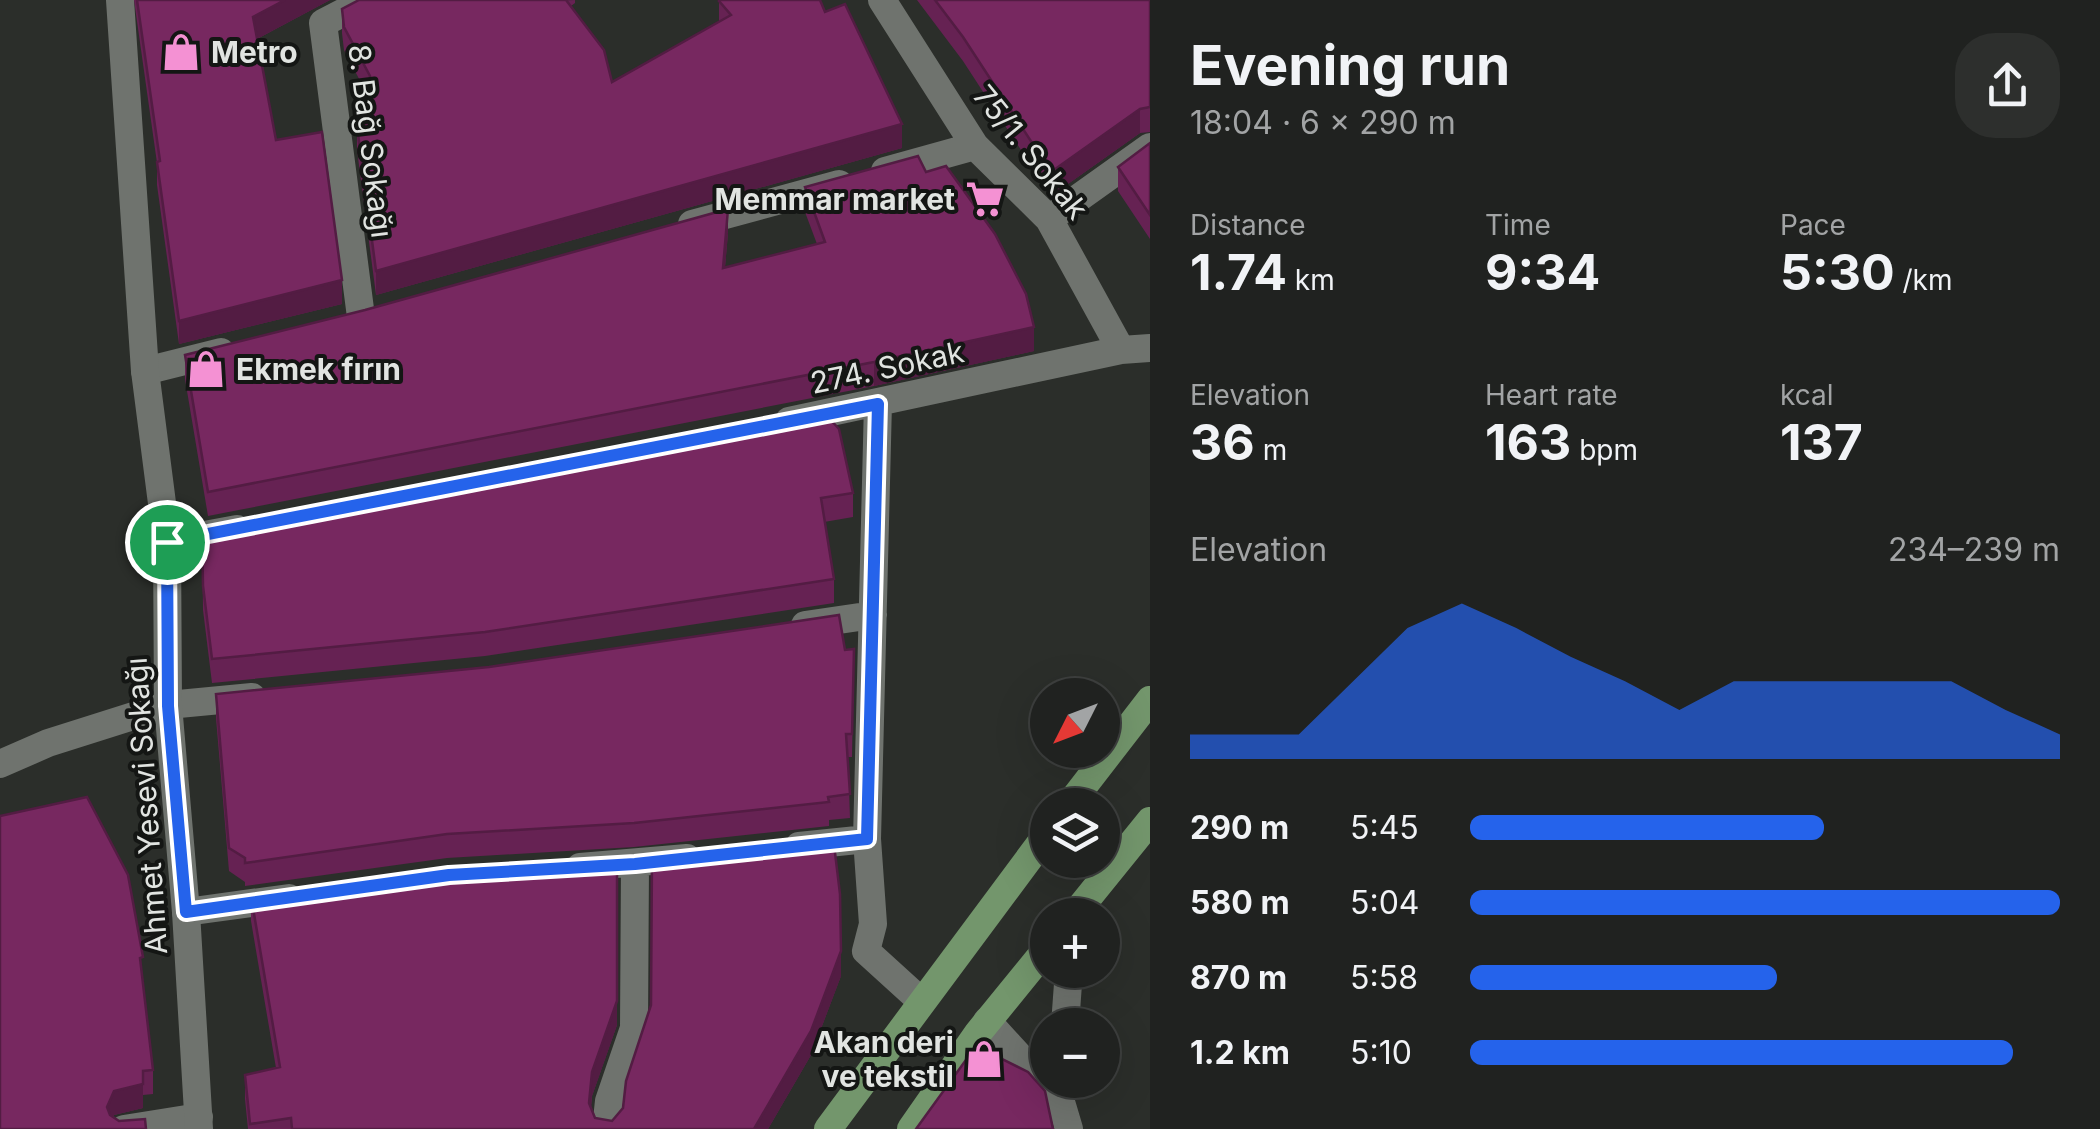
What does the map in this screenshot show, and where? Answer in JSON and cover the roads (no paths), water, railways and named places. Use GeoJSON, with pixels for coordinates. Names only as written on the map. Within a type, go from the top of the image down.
{"type":"FeatureCollection","features":[{"type":"Feature","properties":{"kind":"main road"},"geometry":{"type":"LineString","coordinates":[[1082,788],[1150,700]]}},
{"type":"Feature","properties":{"kind":"main road"},"geometry":{"type":"LineString","coordinates":[[1088,898],[1150,822]]}},
{"type":"Feature","properties":{"kind":"main road"},"geometry":{"type":"LineString","coordinates":[[828,1129],[1030,858]]}},
{"type":"Feature","properties":{"kind":"main road"},"geometry":{"type":"LineString","coordinates":[[911,1129],[987,1021],[1030,970]]}},
{"type":"Feature","properties":{"kind":"street","name":"Ahmet Yesevi Sokağı"},"geometry":{"type":"LineString","coordinates":[[120,0],[145,372],[167,542],[168,706],[199,1123]]}},
{"type":"Feature","properties":{"kind":"street","name":"8. Bağ Sokağı"},"geometry":{"type":"LineString","coordinates":[[361,316],[323,23],[368,0]]}},
{"type":"Feature","properties":{"kind":"street","name":"75/1. Sokak"},"geometry":{"type":"LineString","coordinates":[[894,4],[975,146],[1050,219],[1120,350]]}},
{"type":"Feature","properties":{"kind":"street"},"geometry":{"type":"LineString","coordinates":[[668,231],[975,146]]}},
{"type":"Feature","properties":{"kind":"street"},"geometry":{"type":"LineString","coordinates":[[1050,219],[1150,147]]}},
{"type":"Feature","properties":{"kind":"street"},"geometry":{"type":"LineString","coordinates":[[145,372],[253,344]]}},
{"type":"Feature","properties":{"kind":"street","name":"274. Sokak"},"geometry":{"type":"LineString","coordinates":[[763,426],[1120,350],[1150,348]]}},
{"type":"Feature","properties":{"kind":"street"},"geometry":{"type":"LineString","coordinates":[[878,404],[867,839],[872,924],[866,951],[921,1000]]}},
{"type":"Feature","properties":{"kind":"street"},"geometry":{"type":"LineString","coordinates":[[167,542],[263,524]]}},
{"type":"Feature","properties":{"kind":"street"},"geometry":{"type":"LineString","coordinates":[[776,630],[873,615]]}},
{"type":"Feature","properties":{"kind":"street"},"geometry":{"type":"LineString","coordinates":[[0,764],[48,743],[168,706],[281,694]]}},
{"type":"Feature","properties":{"kind":"street"},"geometry":{"type":"LineString","coordinates":[[770,849],[867,839]]}},
{"type":"Feature","properties":{"kind":"street"},"geometry":{"type":"LineString","coordinates":[[560,868],[712,855]]}},
{"type":"Feature","properties":{"kind":"street"},"geometry":{"type":"LineString","coordinates":[[606,1129],[609,1101],[634,1028],[635,864]]}},
{"type":"Feature","properties":{"kind":"street"},"geometry":{"type":"LineString","coordinates":[[186,912],[318,894]]}},
{"type":"Feature","properties":{"kind":"street"},"geometry":{"type":"LineString","coordinates":[[987,1021],[1030,1062]]}},
{"type":"Feature","properties":{"kind":"street"},"geometry":{"type":"LineString","coordinates":[[1062,1098],[1069,1129]]}},
{"type":"Feature","properties":{"kind":"street"},"geometry":{"type":"LineString","coordinates":[[124,1129],[199,1123]]}},
{"type":"Feature","properties":{"kind":"place","name":"Metro"},"geometry":{"type":"Point","coordinates":[181,52]}},
{"type":"Feature","properties":{"kind":"place","name":"Memmar market"},"geometry":{"type":"Point","coordinates":[985,199]}},
{"type":"Feature","properties":{"kind":"place","name":"Ekmek fırın"},"geometry":{"type":"Point","coordinates":[206,369]}},
{"type":"Feature","properties":{"kind":"place","name":"Akan deri ve tekstil"},"geometry":{"type":"Point","coordinates":[984,1059]}}]}
